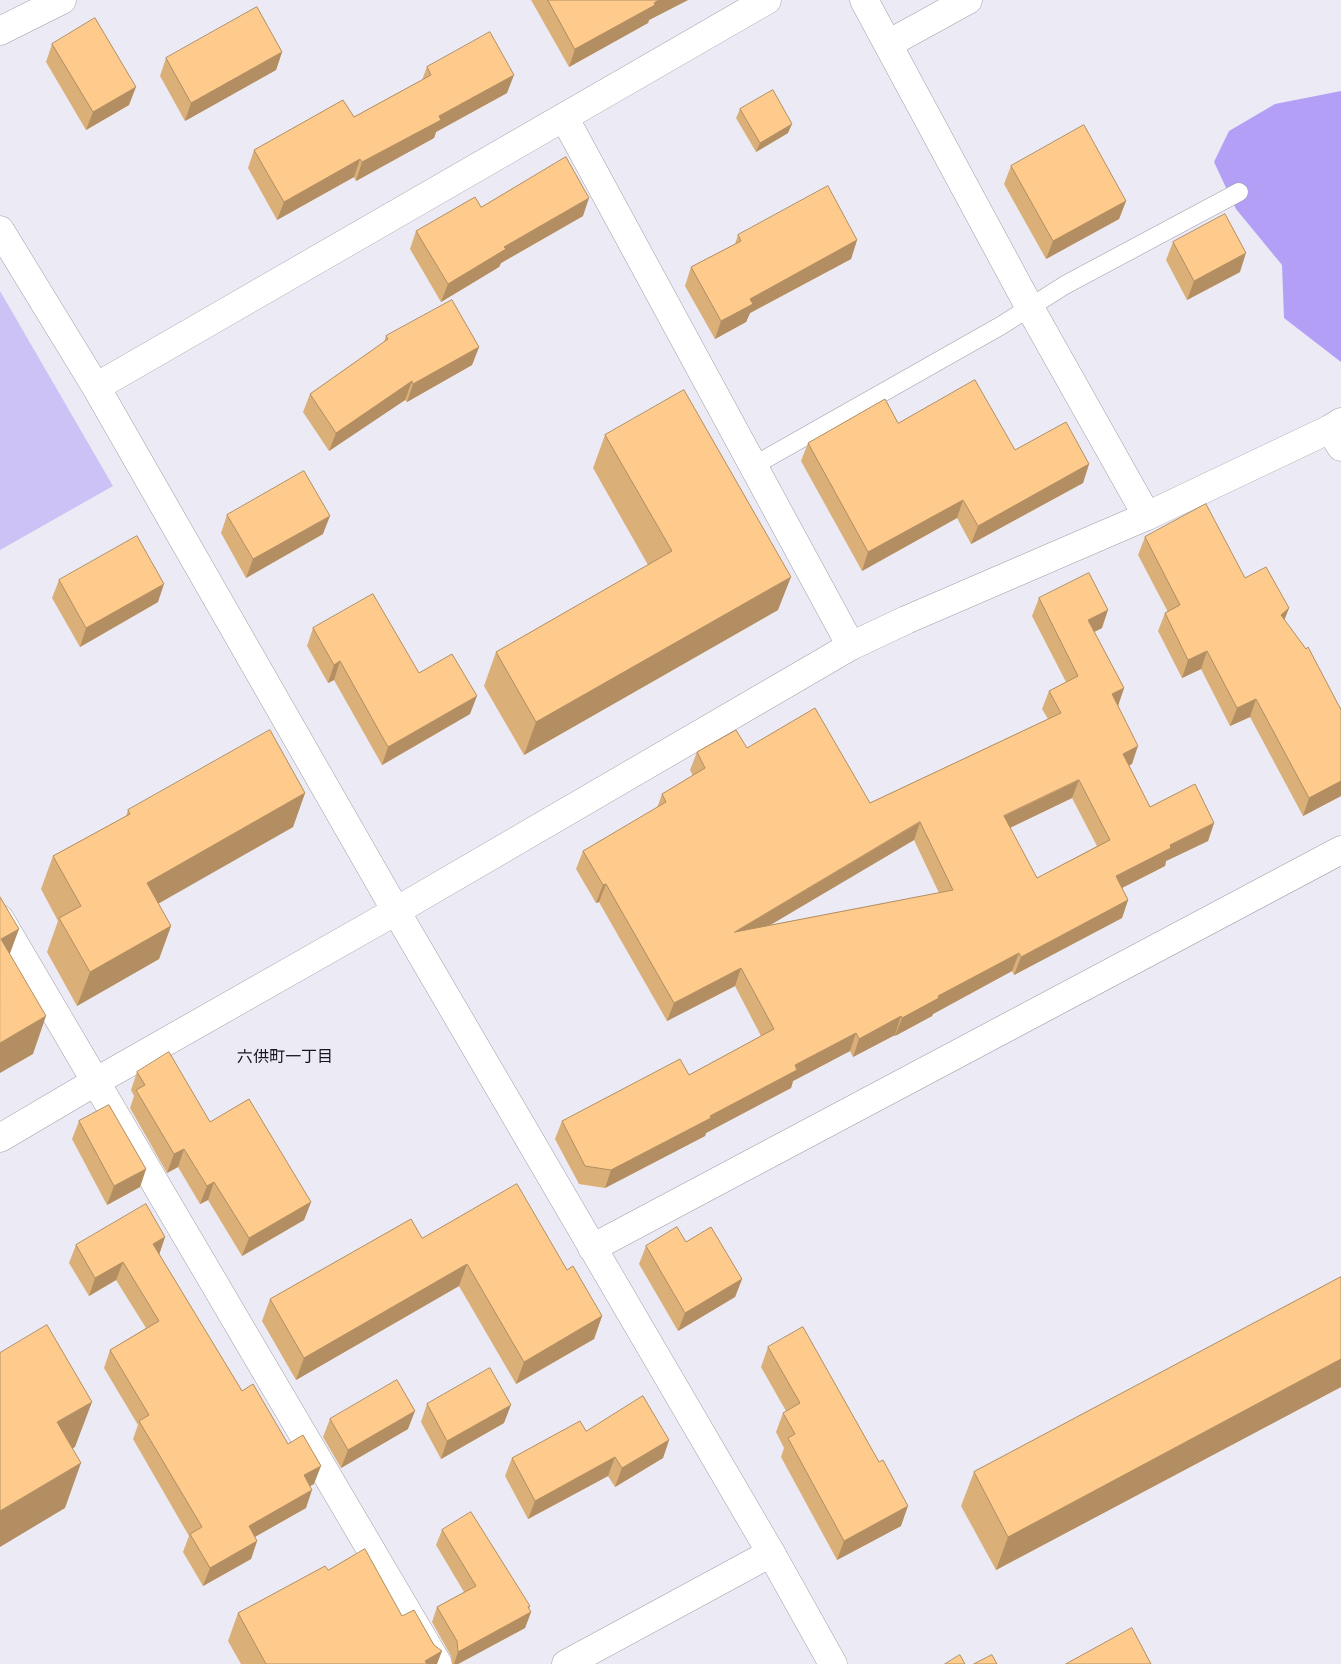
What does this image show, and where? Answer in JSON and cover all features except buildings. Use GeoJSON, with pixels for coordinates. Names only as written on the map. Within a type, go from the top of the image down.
{"type":"FeatureCollection","features":[{"type":"Feature","properties":{"kind":"street"},"geometry":{"type":"LineString","coordinates":[[0,31],[62,0]]}},
{"type":"Feature","properties":{"kind":"street"},"geometry":{"type":"LineString","coordinates":[[96,387],[767,0]]}},
{"type":"Feature","properties":{"kind":"street"},"geometry":{"type":"LineString","coordinates":[[864,0],[1030,308],[1148,516]]}},
{"type":"Feature","properties":{"kind":"street"},"geometry":{"type":"LineString","coordinates":[[888,44],[968,0]]}},
{"type":"Feature","properties":{"kind":"street"},"geometry":{"type":"LineString","coordinates":[[564,117],[851,646]]}},
{"type":"Feature","properties":{"kind":"street"},"geometry":{"type":"LineString","coordinates":[[0,230],[96,387],[396,911],[771,1553],[833,1664]]}},
{"type":"Feature","properties":{"kind":"street"},"geometry":{"type":"LineString","coordinates":[[0,1138],[396,911],[851,646],[906,620],[1337,432]]}},
{"type":"Feature","properties":{"kind":"street"},"geometry":{"type":"LineString","coordinates":[[592,1248],[1341,850]]}},
{"type":"Feature","properties":{"kind":"street"},"geometry":{"type":"LineString","coordinates":[[0,919],[438,1664]]}},
{"type":"Feature","properties":{"kind":"street"},"geometry":{"type":"LineString","coordinates":[[566,1664],[771,1553]]}},
{"type":"Feature","properties":{"kind":"lane"},"geometry":{"type":"LineString","coordinates":[[753,466],[1030,308],[1065,285],[1239,192]]}},
{"type":"Feature","properties":{"kind":"shaded area"},"geometry":{"type":"Polygon","coordinates":[[[1341,91],[1341,362],[1284,318],[1282,265],[1236,209],[1214,162],[1229,131],[1275,104],[1341,91]]]}},
{"type":"Feature","properties":{"kind":"shaded area"},"geometry":{"type":"Polygon","coordinates":[[[0,291],[113,486],[0,550],[0,291]]]}},
{"type":"Feature","properties":{"kind":"district","name":"六供町一丁目"},"geometry":{"type":"Point","coordinates":[285,1058]}}]}
